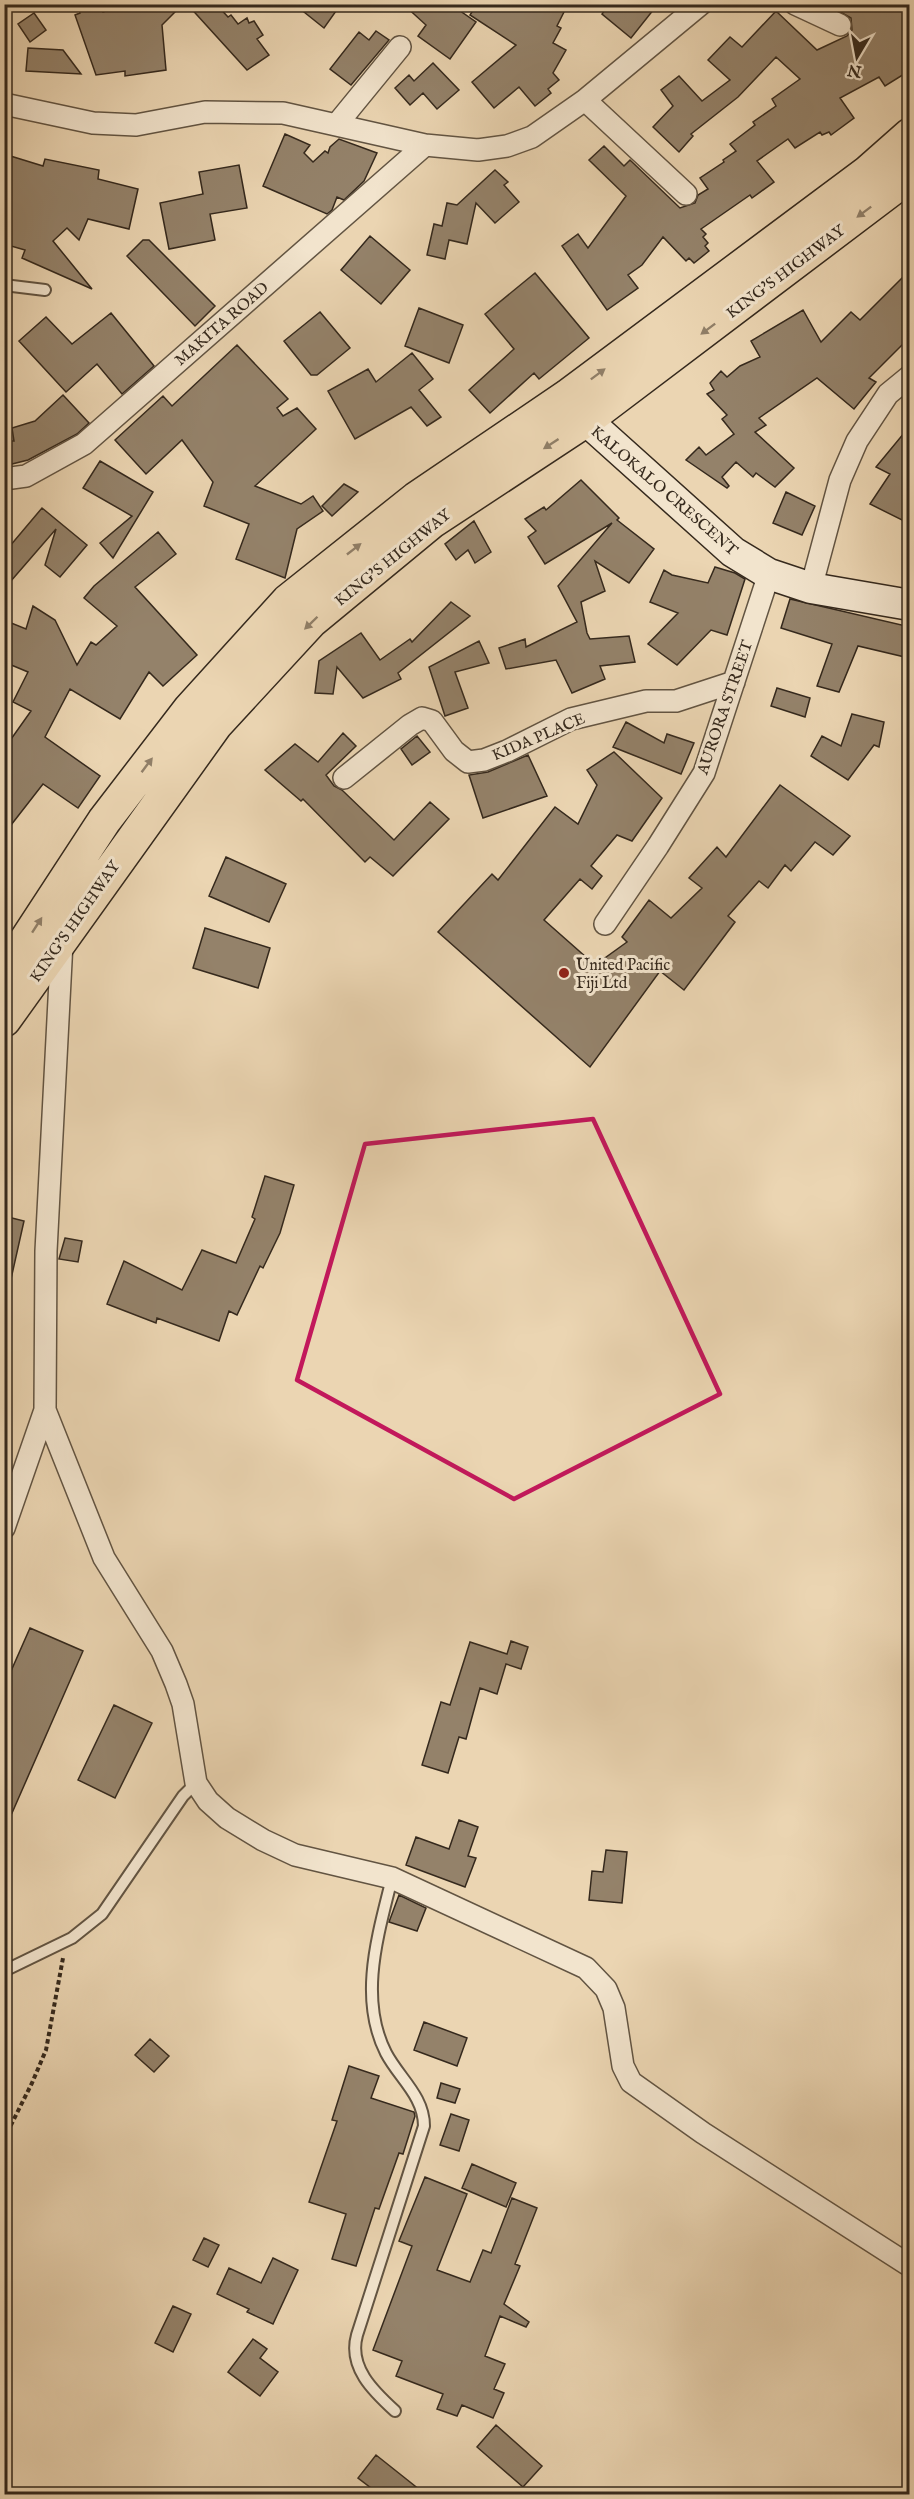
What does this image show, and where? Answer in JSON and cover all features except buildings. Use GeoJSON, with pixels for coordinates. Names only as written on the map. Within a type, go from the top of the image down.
{"type":"FeatureCollection","features":[{"type":"Feature","properties":{"kind":"highway","name":"KING'S HIGHWAY"},"geometry":{"type":"LineString","coordinates":[[4,1020],[216,724],[311,621],[431,522],[578,408],[867,173],[909,135]]}},
{"type":"Feature","properties":{"kind":"highway","name":"KING'S HIGHWAY"},"geometry":{"type":"LineString","coordinates":[[4,974],[104,821],[190,709],[288,601],[416,499],[578,408],[909,175]]}},
{"type":"Feature","properties":{"kind":"street"},"geometry":{"type":"LineString","coordinates":[[4,104],[93,123],[136,124],[204,112],[283,113],[425,145],[478,150],[507,146],[532,137],[585,100],[701,4]]}},
{"type":"Feature","properties":{"kind":"street"},"geometry":{"type":"LineString","coordinates":[[795,4],[840,25]]}},
{"type":"Feature","properties":{"kind":"street"},"geometry":{"type":"LineString","coordinates":[[337,124],[400,46]]}},
{"type":"Feature","properties":{"kind":"street"},"geometry":{"type":"LineString","coordinates":[[585,100],[686,194]]}},
{"type":"Feature","properties":{"kind":"street","name":"MAKITA ROAD"},"geometry":{"type":"LineString","coordinates":[[4,479],[27,476],[84,444],[425,145]]}},
{"type":"Feature","properties":{"kind":"street"},"geometry":{"type":"LineString","coordinates":[[811,588],[840,480],[857,441],[888,394],[909,376]]}},
{"type":"Feature","properties":{"kind":"street","name":"KALOKALO CRESCENT"},"geometry":{"type":"LineString","coordinates":[[578,408],[733,552],[769,574],[811,588],[909,605]]}},
{"type":"Feature","properties":{"kind":"street","name":"AURORA STREET"},"geometry":{"type":"LineString","coordinates":[[605,924],[704,773],[769,574]]}},
{"type":"Feature","properties":{"kind":"street","name":"KIDA PLACE"},"geometry":{"type":"LineString","coordinates":[[344,778],[410,724],[422,718],[432,721],[454,751],[468,762],[484,760],[507,751],[571,719],[646,701],[676,701],[734,682]]}},
{"type":"Feature","properties":{"kind":"street"},"geometry":{"type":"LineString","coordinates":[[4,1528],[45,1410],[46,1251],[62,939]]}},
{"type":"Feature","properties":{"kind":"street"},"geometry":{"type":"LineString","coordinates":[[45,1410],[104,1558],[162,1651],[176,1683],[183,1704],[196,1783],[208,1801],[263,1840],[295,1855],[392,1878],[586,1968],[606,1989],[614,2008],[623,2066],[631,2082],[703,2133],[909,2265]]}},
{"type":"Feature","properties":{"kind":"lane"},"geometry":{"type":"LineString","coordinates":[[4,285],[45,290]]}},
{"type":"Feature","properties":{"kind":"lane"},"geometry":{"type":"LineString","coordinates":[[4,1971],[66,1941],[102,1914],[183,1796],[196,1783]]}},
{"type":"Feature","properties":{"kind":"lane"},"geometry":{"type":"LineString","coordinates":[[392,1878],[379,1931],[372,1977],[374,2013],[387,2055],[420,2102],[424,2126],[354,2350],[358,2368],[364,2377],[380,2398],[395,2411]]}},
{"type":"Feature","properties":{"kind":"path"},"geometry":{"type":"LineString","coordinates":[[4,2139],[32,2083],[45,2050],[66,1941]]}},
{"type":"Feature","properties":{"kind":"highlighted area"},"geometry":{"type":"Polygon","coordinates":[[[593,1119],[720,1394],[514,1499],[297,1380],[365,1144],[593,1119]]]}},
{"type":"Feature","properties":{"kind":"place","name":"United Pacific Fiji Ltd"},"geometry":{"type":"Point","coordinates":[564,973]}}]}
